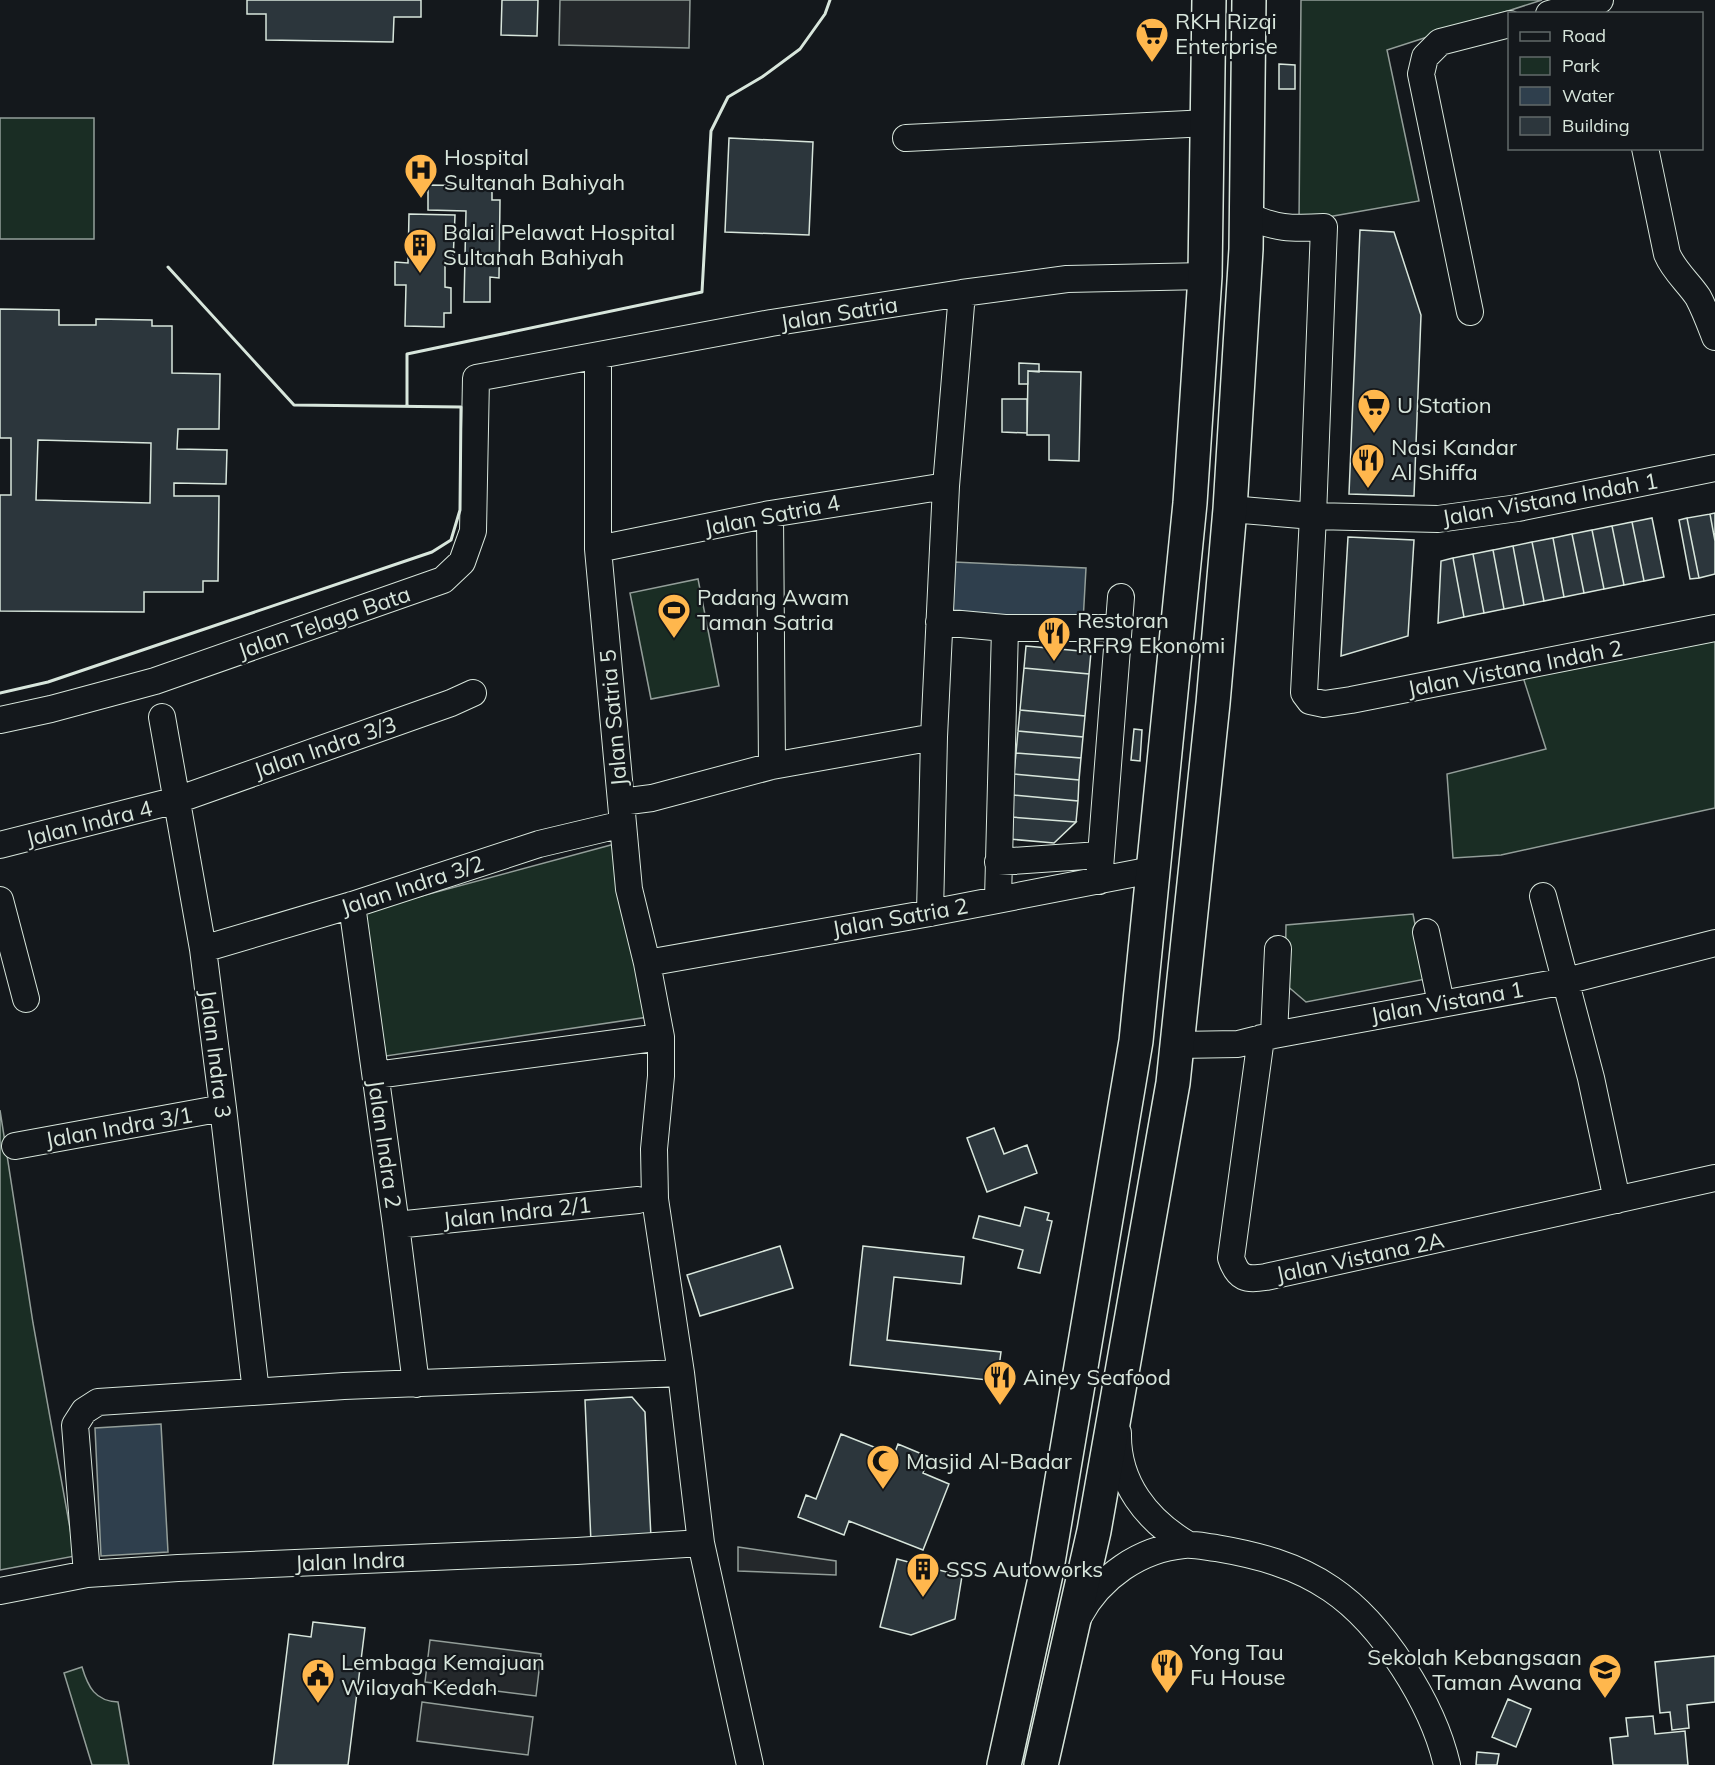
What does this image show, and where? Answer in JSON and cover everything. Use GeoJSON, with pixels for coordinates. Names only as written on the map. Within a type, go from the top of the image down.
{"type":"FeatureCollection","features":[{"type":"Feature","properties":{"kind":"highway"},"geometry":{"type":"LineString","coordinates":[[1004,1765],[1046,1574],[1136,1041],[1190,503],[1205,276],[1209,0]]}},
{"type":"Feature","properties":{"kind":"highway"},"geometry":{"type":"LineString","coordinates":[[1041,1765],[1094,1531],[1171,1095],[1177,1045],[1213,703],[1230,508],[1246,249],[1249,0]]}},
{"type":"Feature","properties":{"kind":"street"},"geometry":{"type":"LineString","coordinates":[[1556,12],[1600,0]]}},
{"type":"Feature","properties":{"kind":"street"},"geometry":{"type":"LineString","coordinates":[[1470,312],[1421,74],[1425,57],[1440,42],[1508,24]]}},
{"type":"Feature","properties":{"kind":"street"},"geometry":{"type":"LineString","coordinates":[[906,138],[1208,123]]}},
{"type":"Feature","properties":{"kind":"street"},"geometry":{"type":"LineString","coordinates":[[1645,150],[1671,265],[1697,297],[1715,337]]}},
{"type":"Feature","properties":{"kind":"street"},"geometry":{"type":"LineString","coordinates":[[1245,214],[1273,226],[1296,229],[1324,227],[1313,516]]}},
{"type":"Feature","properties":{"kind":"street","name":"Jalan Satria"},"geometry":{"type":"LineString","coordinates":[[476,378],[771,323],[962,293],[1067,279],[1205,276]]}},
{"type":"Feature","properties":{"kind":"street"},"geometry":{"type":"LineString","coordinates":[[930,912],[934,737],[946,486],[962,293]]}},
{"type":"Feature","properties":{"kind":"street","name":"Jalan Satria 5"},"geometry":{"type":"LineString","coordinates":[[598,357],[598,549],[629,889],[647,963],[661,1037],[661,1076],[654,1149],[656,1199],[681,1373],[701,1543],[750,1765]]}},
{"type":"Feature","properties":{"kind":"street","name":"Jalan Telaga Bata"},"geometry":{"type":"LineString","coordinates":[[0,720],[155,681],[443,580],[462,562],[473,531],[476,378]]}},
{"type":"Feature","properties":{"kind":"street","name":"Jalan Vistana Indah 1"},"geometry":{"type":"LineString","coordinates":[[1230,508],[1313,516],[1438,519],[1475,515],[1715,468]]}},
{"type":"Feature","properties":{"kind":"street","name":"Jalan Satria 4"},"geometry":{"type":"LineString","coordinates":[[598,549],[770,514],[946,486]]}},
{"type":"Feature","properties":{"kind":"street"},"geometry":{"type":"LineString","coordinates":[[770,514],[772,766]]}},
{"type":"Feature","properties":{"kind":"street","name":"Jalan Vistana Indah 2"},"geometry":{"type":"LineString","coordinates":[[1313,516],[1304,693],[1310,701],[1324,704],[1351,700],[1715,628]]}},
{"type":"Feature","properties":{"kind":"street"},"geometry":{"type":"LineString","coordinates":[[1099,881],[1121,597]]}},
{"type":"Feature","properties":{"kind":"street"},"geometry":{"type":"LineString","coordinates":[[939,622],[1005,628],[1118,628]]}},
{"type":"Feature","properties":{"kind":"street"},"geometry":{"type":"LineString","coordinates":[[998,899],[1005,628]]}},
{"type":"Feature","properties":{"kind":"street","name":"Jalan Indra 3/3"},"geometry":{"type":"LineString","coordinates":[[177,800],[451,703],[473,693]]}},
{"type":"Feature","properties":{"kind":"street","name":"Jalan Indra 3"},"geometry":{"type":"LineString","coordinates":[[162,717],[202,949],[256,1392]]}},
{"type":"Feature","properties":{"kind":"street","name":"Jalan Indra 3/2"},"geometry":{"type":"LineString","coordinates":[[202,949],[352,905],[539,844],[622,813],[652,798],[772,766],[934,737]]}},
{"type":"Feature","properties":{"kind":"street","name":"Jalan Indra 4"},"geometry":{"type":"LineString","coordinates":[[0,845],[177,800]]}},
{"type":"Feature","properties":{"kind":"street"},"geometry":{"type":"LineString","coordinates":[[998,862],[1100,855]]}},
{"type":"Feature","properties":{"kind":"street","name":"Jalan Satria 2"},"geometry":{"type":"LineString","coordinates":[[647,963],[1152,870]]}},
{"type":"Feature","properties":{"kind":"street"},"geometry":{"type":"LineString","coordinates":[[1543,896],[1591,1078],[1617,1200]]}},
{"type":"Feature","properties":{"kind":"street"},"geometry":{"type":"LineString","coordinates":[[0,900],[26,999]]}},
{"type":"Feature","properties":{"kind":"street","name":"Jalan Indra 2"},"geometry":{"type":"LineString","coordinates":[[352,905],[416,1384]]}},
{"type":"Feature","properties":{"kind":"street"},"geometry":{"type":"LineString","coordinates":[[1426,932],[1441,1003]]}},
{"type":"Feature","properties":{"kind":"street","name":"Jalan Vistana 1"},"geometry":{"type":"LineString","coordinates":[[1177,1045],[1238,1044],[1268,1036],[1566,981],[1715,943]]}},
{"type":"Feature","properties":{"kind":"street"},"geometry":{"type":"LineString","coordinates":[[1268,1036],[1278,949]]}},
{"type":"Feature","properties":{"kind":"street","name":"Jalan Vistana 2A"},"geometry":{"type":"LineString","coordinates":[[1268,1036],[1231,1258],[1234,1268],[1239,1275],[1245,1278],[1266,1277],[1715,1178]]}},
{"type":"Feature","properties":{"kind":"street"},"geometry":{"type":"LineString","coordinates":[[375,1075],[661,1037]]}},
{"type":"Feature","properties":{"kind":"street","name":"Jalan Indra 3/1"},"geometry":{"type":"LineString","coordinates":[[15,1146],[223,1108]]}},
{"type":"Feature","properties":{"kind":"street","name":"Jalan Indra 2/1"},"geometry":{"type":"LineString","coordinates":[[396,1225],[638,1200]]}},
{"type":"Feature","properties":{"kind":"street"},"geometry":{"type":"LineString","coordinates":[[87,1574],[75,1425],[84,1411],[99,1402],[416,1384],[681,1373]]}},
{"type":"Feature","properties":{"kind":"street"},"geometry":{"type":"LineString","coordinates":[[1118,1397],[1119,1452],[1123,1472],[1131,1490],[1155,1521],[1187,1544]]}},
{"type":"Feature","properties":{"kind":"street","name":"Jalan Indra"},"geometry":{"type":"LineString","coordinates":[[0,1591],[87,1574],[701,1543]]}},
{"type":"Feature","properties":{"kind":"street"},"geometry":{"type":"LineString","coordinates":[[1074,1624],[1094,1593],[1120,1569],[1152,1552],[1187,1544],[1255,1555],[1292,1567],[1332,1589],[1373,1626],[1408,1674],[1428,1712],[1447,1765]]}},
{"type":"Feature","properties":{"kind":"street"},"geometry":{"type":"LineString","coordinates":[[1428,1712],[1431,1765]]}},
{"type":"Feature","properties":{"kind":"green space"},"geometry":{"type":"Polygon","coordinates":[[[1301,0],[1542,0],[1387,50],[1419,201],[1299,222],[1301,0]]]}},
{"type":"Feature","properties":{"kind":"green space"},"geometry":{"type":"Polygon","coordinates":[[[0,118],[94,118],[94,239],[0,239],[0,118]]]}},
{"type":"Feature","properties":{"kind":"green space","name":"Padang Awam Taman Satria"},"geometry":{"type":"Polygon","coordinates":[[[698,579],[719,686],[651,699],[630,593],[698,579]]]}},
{"type":"Feature","properties":{"kind":"green space"},"geometry":{"type":"Polygon","coordinates":[[[1715,639],[1715,808],[1501,855],[1453,858],[1447,774],[1546,749],[1523,677],[1715,639]]]}},
{"type":"Feature","properties":{"kind":"green space"},"geometry":{"type":"Polygon","coordinates":[[[622,842],[648,1017],[386,1056],[362,912],[622,842]]]}},
{"type":"Feature","properties":{"kind":"green space"},"geometry":{"type":"Polygon","coordinates":[[[1413,914],[1426,979],[1306,1002],[1285,984],[1286,925],[1413,914]]]}},
{"type":"Feature","properties":{"kind":"green space"},"geometry":{"type":"Polygon","coordinates":[[[0,1110],[33,1323],[75,1556],[0,1570],[0,1110]]]}},
{"type":"Feature","properties":{"kind":"green space"},"geometry":{"type":"Polygon","coordinates":[[[82,1667],[90,1687],[98,1696],[118,1702],[129,1765],[92,1765],[64,1673],[82,1667]]]}},
{"type":"Feature","properties":{"kind":"shaded area"},"geometry":{"type":"Polygon","coordinates":[[[560,0],[690,0],[689,48],[559,45],[560,0]]]}},
{"type":"Feature","properties":{"kind":"shaded area"},"geometry":{"type":"Polygon","coordinates":[[[738,1547],[836,1561],[836,1575],[738,1571],[738,1547]]]}},
{"type":"Feature","properties":{"kind":"shaded area"},"geometry":{"type":"Polygon","coordinates":[[[430,1640],[541,1654],[536,1696],[425,1682],[430,1640]]]}},
{"type":"Feature","properties":{"kind":"shaded area"},"geometry":{"type":"Polygon","coordinates":[[[422,1702],[533,1717],[528,1755],[417,1741],[422,1702]]]}},
{"type":"Feature","properties":{"kind":"water"},"geometry":{"type":"Polygon","coordinates":[[[954,562],[1086,568],[1083,622],[952,617],[954,562]]]}},
{"type":"Feature","properties":{"kind":"water"},"geometry":{"type":"Polygon","coordinates":[[[161,1424],[168,1552],[101,1556],[95,1428],[161,1424]]]}},
{"type":"Feature","properties":{"kind":"building"},"geometry":{"type":"Polygon","coordinates":[[[247,0],[421,0],[421,17],[394,17],[393,42],[266,40],[266,14],[247,14],[247,0]]]}},
{"type":"Feature","properties":{"kind":"building"},"geometry":{"type":"Polygon","coordinates":[[[502,0],[538,0],[537,36],[501,35],[502,0]]]}},
{"type":"Feature","properties":{"kind":"building"},"geometry":{"type":"Polygon","coordinates":[[[1279,64],[1295,65],[1295,89],[1279,89],[1279,64]]]}},
{"type":"Feature","properties":{"kind":"building"},"geometry":{"type":"Polygon","coordinates":[[[729,138],[813,142],[809,235],[725,232],[729,138]]]}},
{"type":"Feature","properties":{"kind":"building"},"geometry":{"type":"Polygon","coordinates":[[[428,185],[492,186],[492,200],[500,200],[499,278],[490,277],[490,302],[464,302],[466,211],[428,210],[428,185]]]}},
{"type":"Feature","properties":{"kind":"building","name":"Balai Pelawat Hospital Sultanah Bahiyah"},"geometry":{"type":"Polygon","coordinates":[[[409,214],[455,215],[453,262],[445,262],[445,287],[451,288],[451,313],[444,313],[444,327],[405,326],[406,285],[395,285],[395,262],[408,263],[409,214]]]}},
{"type":"Feature","properties":{"kind":"building"},"geometry":{"type":"Polygon","coordinates":[[[1360,230],[1394,232],[1421,315],[1414,496],[1349,494],[1360,230]]]}},
{"type":"Feature","properties":{"kind":"building"},"geometry":{"type":"Polygon","coordinates":[[[0,309],[59,310],[59,325],[96,325],[96,319],[152,320],[152,326],[172,326],[172,373],[220,374],[219,429],[178,429],[177,449],[227,450],[226,484],[174,483],[174,496],[219,496],[218,581],[203,581],[203,592],[144,592],[144,612],[0,611],[0,495],[11,495],[11,438],[0,438],[0,309]],[[38,440],[36,500],[150,503],[151,443],[38,440]]]}},
{"type":"Feature","properties":{"kind":"building"},"geometry":{"type":"Polygon","coordinates":[[[1019,363],[1039,364],[1039,372],[1028,371],[1028,384],[1019,384],[1019,363]]]}},
{"type":"Feature","properties":{"kind":"building"},"geometry":{"type":"Polygon","coordinates":[[[1028,371],[1081,372],[1079,461],[1049,460],[1049,435],[1027,435],[1028,371]]]}},
{"type":"Feature","properties":{"kind":"building"},"geometry":{"type":"Polygon","coordinates":[[[1002,399],[1027,399],[1027,433],[1002,432],[1002,399]]]}},
{"type":"Feature","properties":{"kind":"building"},"geometry":{"type":"Polygon","coordinates":[[[1715,513],[1715,541],[1710,514],[1715,513]]]}},
{"type":"Feature","properties":{"kind":"building"},"geometry":{"type":"Polygon","coordinates":[[[1710,514],[1715,541],[1715,574],[1699,578],[1687,518],[1710,514]]]}},
{"type":"Feature","properties":{"kind":"building"},"geometry":{"type":"Polygon","coordinates":[[[1652,518],[1664,577],[1644,581],[1632,522],[1652,518]]]}},
{"type":"Feature","properties":{"kind":"building"},"geometry":{"type":"Polygon","coordinates":[[[1687,518],[1699,578],[1690,579],[1679,520],[1687,518]]]}},
{"type":"Feature","properties":{"kind":"building"},"geometry":{"type":"Polygon","coordinates":[[[1632,522],[1644,581],[1624,585],[1612,526],[1632,522]]]}},
{"type":"Feature","properties":{"kind":"building"},"geometry":{"type":"Polygon","coordinates":[[[1612,526],[1624,585],[1604,589],[1592,530],[1612,526]]]}},
{"type":"Feature","properties":{"kind":"building"},"geometry":{"type":"Polygon","coordinates":[[[1592,530],[1604,589],[1584,593],[1572,534],[1592,530]]]}},
{"type":"Feature","properties":{"kind":"building"},"geometry":{"type":"Polygon","coordinates":[[[1572,534],[1584,593],[1564,597],[1553,538],[1572,534]]]}},
{"type":"Feature","properties":{"kind":"building"},"geometry":{"type":"Polygon","coordinates":[[[1348,537],[1414,540],[1408,636],[1341,656],[1348,537]]]}},
{"type":"Feature","properties":{"kind":"building"},"geometry":{"type":"Polygon","coordinates":[[[1553,538],[1564,597],[1544,601],[1532,542],[1553,538]]]}},
{"type":"Feature","properties":{"kind":"building"},"geometry":{"type":"Polygon","coordinates":[[[1532,542],[1544,601],[1524,605],[1513,546],[1532,542]]]}},
{"type":"Feature","properties":{"kind":"building"},"geometry":{"type":"Polygon","coordinates":[[[1513,546],[1524,605],[1504,609],[1493,550],[1513,546]]]}},
{"type":"Feature","properties":{"kind":"building"},"geometry":{"type":"Polygon","coordinates":[[[1493,550],[1504,609],[1484,613],[1473,554],[1493,550]]]}},
{"type":"Feature","properties":{"kind":"building"},"geometry":{"type":"Polygon","coordinates":[[[1473,554],[1484,613],[1464,617],[1453,558],[1473,554]]]}},
{"type":"Feature","properties":{"kind":"building"},"geometry":{"type":"Polygon","coordinates":[[[1453,558],[1464,617],[1438,623],[1441,561],[1453,558]]]}},
{"type":"Feature","properties":{"kind":"building"},"geometry":{"type":"Polygon","coordinates":[[[1026,646],[1091,652],[1089,674],[1024,668],[1026,646]]]}},
{"type":"Feature","properties":{"kind":"building"},"geometry":{"type":"Polygon","coordinates":[[[1024,668],[1089,674],[1085,716],[1020,710],[1024,668]]]}},
{"type":"Feature","properties":{"kind":"building"},"geometry":{"type":"Polygon","coordinates":[[[1020,710],[1085,716],[1083,737],[1018,731],[1020,710]]]}},
{"type":"Feature","properties":{"kind":"building"},"geometry":{"type":"Polygon","coordinates":[[[1134,729],[1142,730],[1140,761],[1131,760],[1134,729]]]}},
{"type":"Feature","properties":{"kind":"building"},"geometry":{"type":"Polygon","coordinates":[[[1018,731],[1083,737],[1081,758],[1016,753],[1018,731]]]}},
{"type":"Feature","properties":{"kind":"building"},"geometry":{"type":"Polygon","coordinates":[[[1016,753],[1081,758],[1079,780],[1014,774],[1016,753]]]}},
{"type":"Feature","properties":{"kind":"building"},"geometry":{"type":"Polygon","coordinates":[[[1014,774],[1079,780],[1078,801],[1013,795],[1014,774]]]}},
{"type":"Feature","properties":{"kind":"building"},"geometry":{"type":"Polygon","coordinates":[[[1013,795],[1078,801],[1076,822],[1011,817],[1013,795]]]}},
{"type":"Feature","properties":{"kind":"building"},"geometry":{"type":"Polygon","coordinates":[[[1011,817],[1076,822],[1054,843],[1009,839],[1011,817]]]}},
{"type":"Feature","properties":{"kind":"building"},"geometry":{"type":"Polygon","coordinates":[[[994,1128],[1004,1154],[1027,1145],[1037,1173],[987,1192],[967,1138],[994,1128]]]}},
{"type":"Feature","properties":{"kind":"building"},"geometry":{"type":"Polygon","coordinates":[[[1025,1207],[1049,1213],[1047,1220],[1052,1221],[1040,1273],[1018,1268],[1023,1250],[973,1238],[979,1216],[1020,1226],[1025,1207]]]}},
{"type":"Feature","properties":{"kind":"building"},"geometry":{"type":"Polygon","coordinates":[[[780,1246],[793,1288],[700,1316],[687,1275],[780,1246]]]}},
{"type":"Feature","properties":{"kind":"building"},"geometry":{"type":"Polygon","coordinates":[[[863,1246],[964,1257],[961,1284],[894,1277],[887,1340],[1001,1352],[997,1381],[850,1365],[863,1246]]]}},
{"type":"Feature","properties":{"kind":"building"},"geometry":{"type":"Polygon","coordinates":[[[632,1397],[645,1412],[651,1538],[591,1543],[585,1400],[632,1397]]]}},
{"type":"Feature","properties":{"kind":"building","name":"Masjid Al-Badar"},"geometry":{"type":"Polygon","coordinates":[[[841,1434],[894,1455],[898,1444],[929,1457],[923,1473],[949,1484],[923,1550],[849,1521],[844,1535],[798,1517],[806,1495],[816,1499],[841,1434]]]}},
{"type":"Feature","properties":{"kind":"building","name":"SSS Autoworks"},"geometry":{"type":"Polygon","coordinates":[[[897,1559],[962,1576],[955,1619],[911,1635],[880,1627],[897,1559]]]}},
{"type":"Feature","properties":{"kind":"building","name":"Lembaga Kemajuan Wilayah Kedah"},"geometry":{"type":"Polygon","coordinates":[[[313,1622],[365,1628],[348,1765],[273,1765],[289,1634],[311,1637],[313,1622]]]}},
{"type":"Feature","properties":{"kind":"building"},"geometry":{"type":"Polygon","coordinates":[[[1715,1656],[1715,1702],[1687,1705],[1689,1728],[1672,1730],[1670,1712],[1660,1713],[1655,1662],[1715,1656]]]}},
{"type":"Feature","properties":{"kind":"building"},"geometry":{"type":"Polygon","coordinates":[[[1508,1699],[1531,1709],[1516,1747],[1492,1737],[1508,1699]]]}},
{"type":"Feature","properties":{"kind":"building"},"geometry":{"type":"Polygon","coordinates":[[[1653,1716],[1655,1734],[1685,1731],[1688,1765],[1613,1765],[1610,1738],[1628,1736],[1626,1718],[1653,1716]]]}},
{"type":"Feature","properties":{"kind":"building"},"geometry":{"type":"Polygon","coordinates":[[[1477,1752],[1499,1754],[1497,1765],[1476,1765],[1477,1752]]]}},
{"type":"Feature","properties":{"kind":"wall"},"geometry":{"type":"LineString","coordinates":[[407,406],[407,354],[702,292],[711,131],[728,97],[762,77],[800,49],[825,14],[830,0]]}},
{"type":"Feature","properties":{"kind":"wall"},"geometry":{"type":"LineString","coordinates":[[0,693],[48,682],[432,552],[451,540],[460,510],[461,407],[294,405],[168,267]]}},
{"type":"Feature","properties":{"kind":"place","name":"RKH Rizqi Enterprise"},"geometry":{"type":"Point","coordinates":[1152,63]}},
{"type":"Feature","properties":{"kind":"place","name":"Hospital Sultanah Bahiyah"},"geometry":{"type":"Point","coordinates":[421,199]}},
{"type":"Feature","properties":{"kind":"place","name":"Balai Pelawat Hospital Sultanah Bahiyah"},"geometry":{"type":"Point","coordinates":[420,274]}},
{"type":"Feature","properties":{"kind":"place","name":"U Station"},"geometry":{"type":"Point","coordinates":[1374,434]}},
{"type":"Feature","properties":{"kind":"place","name":"Nasi Kandar Al Shiffa"},"geometry":{"type":"Point","coordinates":[1368,489]}},
{"type":"Feature","properties":{"kind":"place","name":"Padang Awam Taman Satria"},"geometry":{"type":"Point","coordinates":[674,639]}},
{"type":"Feature","properties":{"kind":"place","name":"Restoran RFR9 Ekonomi"},"geometry":{"type":"Point","coordinates":[1054,662]}},
{"type":"Feature","properties":{"kind":"place","name":"Ainey Seafood"},"geometry":{"type":"Point","coordinates":[1000,1406]}},
{"type":"Feature","properties":{"kind":"place","name":"Masjid Al-Badar"},"geometry":{"type":"Point","coordinates":[883,1490]}},
{"type":"Feature","properties":{"kind":"place","name":"SSS Autoworks"},"geometry":{"type":"Point","coordinates":[923,1598]}},
{"type":"Feature","properties":{"kind":"place","name":"Yong Tau Fu House"},"geometry":{"type":"Point","coordinates":[1167,1694]}},
{"type":"Feature","properties":{"kind":"place","name":"Sekolah Kebangsaan Taman Awana"},"geometry":{"type":"Point","coordinates":[1605,1699]}},
{"type":"Feature","properties":{"kind":"place","name":"Lembaga Kemajuan Wilayah Kedah"},"geometry":{"type":"Point","coordinates":[318,1704]}}]}
